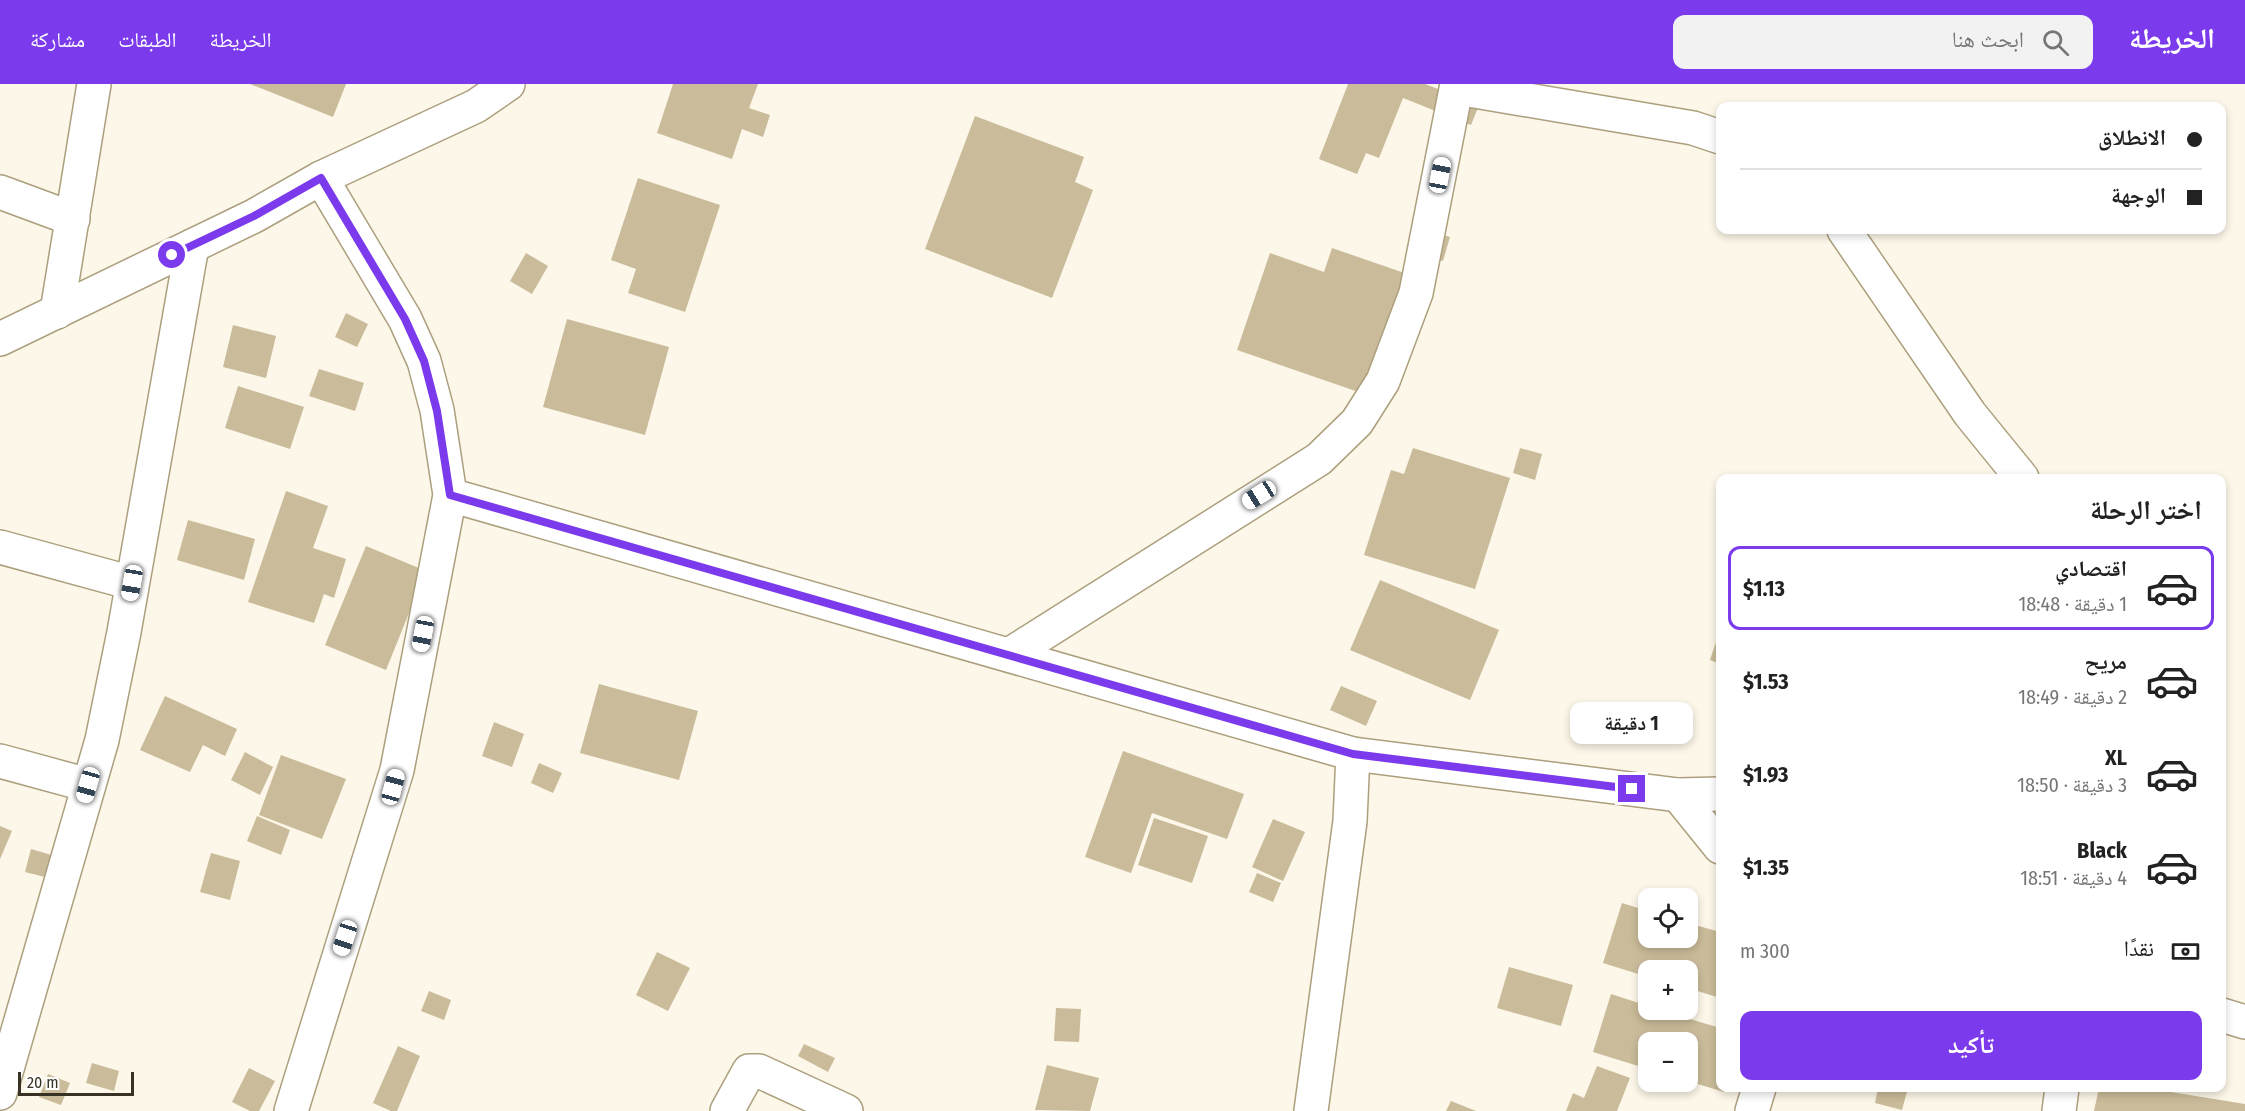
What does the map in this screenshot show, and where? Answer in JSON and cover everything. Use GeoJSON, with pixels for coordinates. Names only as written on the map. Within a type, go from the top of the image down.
{"type":"FeatureCollection","features":[{"type":"Feature","properties":{"kind":"street"},"geometry":{"type":"LineString","coordinates":[[57,312],[94,84]]}},
{"type":"Feature","properties":{"kind":"street"},"geometry":{"type":"LineString","coordinates":[[0,339],[254,216],[321,178],[476,106],[508,84]]}},
{"type":"Feature","properties":{"kind":"street"},"geometry":{"type":"LineString","coordinates":[[1009,655],[1319,459],[1357,422],[1383,381],[1416,293],[1457,86],[1693,128],[1716,136]]}},
{"type":"Feature","properties":{"kind":"street"},"geometry":{"type":"LineString","coordinates":[[291,1111],[397,770],[450,495],[437,411],[424,361],[405,319],[321,178]]}},
{"type":"Feature","properties":{"kind":"street"},"geometry":{"type":"LineString","coordinates":[[0,192],[73,219]]}},
{"type":"Feature","properties":{"kind":"street"},"geometry":{"type":"LineString","coordinates":[[1847,234],[1970,414],[2019,474]]}},
{"type":"Feature","properties":{"kind":"street"},"geometry":{"type":"LineString","coordinates":[[0,1093],[10,1011],[88,785],[113,687],[192,246]]}},
{"type":"Feature","properties":{"kind":"street"},"geometry":{"type":"LineString","coordinates":[[450,495],[1353,754],[1678,795],[1716,794]]}},
{"type":"Feature","properties":{"kind":"street"},"geometry":{"type":"LineString","coordinates":[[0,547],[132,583]]}},
{"type":"Feature","properties":{"kind":"street"},"geometry":{"type":"LineString","coordinates":[[1311,1111],[1350,821],[1353,754]]}},
{"type":"Feature","properties":{"kind":"street"},"geometry":{"type":"LineString","coordinates":[[0,761],[88,785]]}},
{"type":"Feature","properties":{"kind":"street"},"geometry":{"type":"LineString","coordinates":[[1678,795],[1716,842]]}},
{"type":"Feature","properties":{"kind":"street"},"geometry":{"type":"LineString","coordinates":[[2226,1017],[2245,1022]]}},
{"type":"Feature","properties":{"kind":"street"},"geometry":{"type":"LineString","coordinates":[[727,1111],[742,1079],[749,1071],[759,1071],[846,1111]]}},
{"type":"Feature","properties":{"kind":"street"},"geometry":{"type":"LineString","coordinates":[[1752,1111],[1758,1092]]}},
{"type":"Feature","properties":{"kind":"street"},"geometry":{"type":"LineString","coordinates":[[2059,1111],[2061,1092]]}},
{"type":"Feature","properties":{"kind":"building"},"geometry":{"type":"Polygon","coordinates":[[[250,84],[346,84],[333,117],[250,84]]]}},
{"type":"Feature","properties":{"kind":"building"},"geometry":{"type":"Polygon","coordinates":[[[673,84],[758,84],[749,108],[770,115],[763,137],[742,129],[732,159],[657,133],[673,84]]]}},
{"type":"Feature","properties":{"kind":"building"},"geometry":{"type":"Polygon","coordinates":[[[1348,84],[1425,84],[1479,105],[1471,125],[1403,98],[1379,158],[1366,153],[1357,174],[1319,159],[1348,84]]]}},
{"type":"Feature","properties":{"kind":"building"},"geometry":{"type":"Polygon","coordinates":[[[975,116],[1084,157],[1075,182],[1093,190],[1052,298],[925,249],[975,116]]]}},
{"type":"Feature","properties":{"kind":"building"},"geometry":{"type":"Polygon","coordinates":[[[638,178],[720,205],[685,312],[628,293],[636,269],[611,260],[638,178]]]}},
{"type":"Feature","properties":{"kind":"building"},"geometry":{"type":"Polygon","coordinates":[[[1426,230],[1450,237],[1443,261],[1419,254],[1426,230]]]}},
{"type":"Feature","properties":{"kind":"building"},"geometry":{"type":"Polygon","coordinates":[[[1332,248],[1416,277],[1373,397],[1237,350],[1270,253],[1324,272],[1332,248]]]}},
{"type":"Feature","properties":{"kind":"building"},"geometry":{"type":"Polygon","coordinates":[[[526,253],[548,266],[532,294],[510,281],[526,253]]]}},
{"type":"Feature","properties":{"kind":"building"},"geometry":{"type":"Polygon","coordinates":[[[346,313],[368,324],[357,347],[335,337],[346,313]]]}},
{"type":"Feature","properties":{"kind":"building"},"geometry":{"type":"Polygon","coordinates":[[[567,319],[669,347],[645,435],[543,407],[567,319]]]}},
{"type":"Feature","properties":{"kind":"building"},"geometry":{"type":"Polygon","coordinates":[[[233,325],[276,336],[266,378],[223,367],[233,325]]]}},
{"type":"Feature","properties":{"kind":"building"},"geometry":{"type":"Polygon","coordinates":[[[319,369],[364,383],[355,411],[309,396],[319,369]]]}},
{"type":"Feature","properties":{"kind":"building"},"geometry":{"type":"Polygon","coordinates":[[[238,386],[304,407],[290,449],[225,428],[238,386]]]}},
{"type":"Feature","properties":{"kind":"building"},"geometry":{"type":"Polygon","coordinates":[[[1413,448],[1510,478],[1475,589],[1364,555],[1391,470],[1404,474],[1413,448]]]}},
{"type":"Feature","properties":{"kind":"building"},"geometry":{"type":"Polygon","coordinates":[[[1520,448],[1542,454],[1535,480],[1513,473],[1520,448]]]}},
{"type":"Feature","properties":{"kind":"building"},"geometry":{"type":"Polygon","coordinates":[[[286,491],[328,506],[313,548],[346,559],[334,598],[324,594],[314,623],[248,602],[286,491]]]}},
{"type":"Feature","properties":{"kind":"building"},"geometry":{"type":"Polygon","coordinates":[[[188,520],[255,539],[244,580],[177,560],[188,520]]]}},
{"type":"Feature","properties":{"kind":"building"},"geometry":{"type":"Polygon","coordinates":[[[366,546],[426,571],[386,670],[325,645],[366,546]]]}},
{"type":"Feature","properties":{"kind":"building"},"geometry":{"type":"Polygon","coordinates":[[[1380,580],[1499,630],[1470,700],[1350,650],[1380,580]]]}},
{"type":"Feature","properties":{"kind":"building"},"geometry":{"type":"Polygon","coordinates":[[[1716,642],[1716,662],[1710,660],[1716,642]]]}},
{"type":"Feature","properties":{"kind":"building"},"geometry":{"type":"Polygon","coordinates":[[[599,684],[698,711],[679,780],[580,753],[599,684]]]}},
{"type":"Feature","properties":{"kind":"building"},"geometry":{"type":"Polygon","coordinates":[[[1341,686],[1377,701],[1366,726],[1330,710],[1341,686]]]}},
{"type":"Feature","properties":{"kind":"building"},"geometry":{"type":"Polygon","coordinates":[[[165,696],[237,729],[225,756],[203,745],[190,772],[140,750],[165,696]]]}},
{"type":"Feature","properties":{"kind":"building"},"geometry":{"type":"Polygon","coordinates":[[[494,722],[524,734],[512,767],[482,756],[494,722]]]}},
{"type":"Feature","properties":{"kind":"building"},"geometry":{"type":"Polygon","coordinates":[[[1123,751],[1244,794],[1227,839],[1152,813],[1131,873],[1085,857],[1123,751]]]}},
{"type":"Feature","properties":{"kind":"building"},"geometry":{"type":"Polygon","coordinates":[[[245,752],[273,767],[260,795],[231,780],[245,752]]]}},
{"type":"Feature","properties":{"kind":"building"},"geometry":{"type":"Polygon","coordinates":[[[281,755],[346,779],[322,839],[259,815],[281,755]]]}},
{"type":"Feature","properties":{"kind":"building"},"geometry":{"type":"Polygon","coordinates":[[[539,763],[562,773],[553,793],[531,783],[539,763]]]}},
{"type":"Feature","properties":{"kind":"building"},"geometry":{"type":"Polygon","coordinates":[[[257,816],[290,830],[281,855],[247,841],[257,816]]]}},
{"type":"Feature","properties":{"kind":"building"},"geometry":{"type":"Polygon","coordinates":[[[1154,818],[1208,836],[1192,883],[1138,865],[1154,818]]]}},
{"type":"Feature","properties":{"kind":"building"},"geometry":{"type":"Polygon","coordinates":[[[1273,819],[1305,832],[1283,881],[1252,867],[1273,819]]]}},
{"type":"Feature","properties":{"kind":"building"},"geometry":{"type":"Polygon","coordinates":[[[0,826],[12,831],[0,859],[0,826]]]}},
{"type":"Feature","properties":{"kind":"building"},"geometry":{"type":"Polygon","coordinates":[[[31,849],[55,856],[49,878],[25,872],[31,849]]]}},
{"type":"Feature","properties":{"kind":"building"},"geometry":{"type":"Polygon","coordinates":[[[211,853],[240,861],[230,900],[200,892],[211,853]]]}},
{"type":"Feature","properties":{"kind":"building"},"geometry":{"type":"Polygon","coordinates":[[[1257,873],[1281,883],[1273,902],[1249,892],[1257,873]]]}},
{"type":"Feature","properties":{"kind":"building"},"geometry":{"type":"Polygon","coordinates":[[[1622,903],[1638,908],[1638,948],[1698,948],[1698,926],[1716,931],[1716,997],[1698,991],[1698,960],[1638,960],[1638,974],[1603,963],[1622,903]]]}},
{"type":"Feature","properties":{"kind":"building"},"geometry":{"type":"Polygon","coordinates":[[[657,952],[690,968],[668,1011],[636,995],[657,952]]]}},
{"type":"Feature","properties":{"kind":"building"},"geometry":{"type":"Polygon","coordinates":[[[1509,967],[1573,985],[1561,1026],[1497,1008],[1509,967]]]}},
{"type":"Feature","properties":{"kind":"building"},"geometry":{"type":"Polygon","coordinates":[[[429,991],[451,1000],[444,1020],[421,1011],[429,991]]]}},
{"type":"Feature","properties":{"kind":"building"},"geometry":{"type":"Polygon","coordinates":[[[1611,994],[1638,1003],[1638,1020],[1693,1020],[1716,1027],[1716,1090],[1698,1084],[1698,1032],[1638,1032],[1638,1066],[1593,1052],[1611,994]]]}},
{"type":"Feature","properties":{"kind":"building"},"geometry":{"type":"Polygon","coordinates":[[[1056,1008],[1081,1009],[1079,1042],[1054,1041],[1056,1008]]]}},
{"type":"Feature","properties":{"kind":"building"},"geometry":{"type":"Polygon","coordinates":[[[804,1044],[835,1058],[828,1072],[798,1056],[804,1044]]]}},
{"type":"Feature","properties":{"kind":"building"},"geometry":{"type":"Polygon","coordinates":[[[398,1046],[420,1056],[397,1111],[391,1111],[373,1103],[398,1046]]]}},
{"type":"Feature","properties":{"kind":"building"},"geometry":{"type":"Polygon","coordinates":[[[92,1063],[119,1071],[114,1091],[86,1083],[92,1063]]]}},
{"type":"Feature","properties":{"kind":"building"},"geometry":{"type":"Polygon","coordinates":[[[1047,1065],[1099,1078],[1090,1111],[1035,1110],[1047,1065]]]}},
{"type":"Feature","properties":{"kind":"building"},"geometry":{"type":"Polygon","coordinates":[[[1597,1066],[1630,1078],[1617,1111],[1566,1111],[1573,1093],[1584,1098],[1597,1066]]]}},
{"type":"Feature","properties":{"kind":"building"},"geometry":{"type":"Polygon","coordinates":[[[249,1068],[275,1081],[259,1111],[250,1111],[232,1102],[249,1068]]]}},
{"type":"Feature","properties":{"kind":"building"},"geometry":{"type":"Polygon","coordinates":[[[48,1074],[70,1083],[61,1105],[39,1097],[48,1074]]]}},
{"type":"Feature","properties":{"kind":"building"},"geometry":{"type":"Polygon","coordinates":[[[1877,1092],[1907,1092],[1902,1110],[1875,1103],[1877,1092]]]}},
{"type":"Feature","properties":{"kind":"building"},"geometry":{"type":"Polygon","coordinates":[[[2098,1092],[2171,1092],[2245,1104],[2245,1111],[2094,1111],[2098,1092]]]}},
{"type":"Feature","properties":{"kind":"building"},"geometry":{"type":"Polygon","coordinates":[[[1451,1101],[1476,1111],[1446,1111],[1451,1101]]]}},
{"type":"Feature","properties":{"kind":"route"},"geometry":{"type":"LineString","coordinates":[[172,255],[254,216],[321,178],[405,319],[424,361],[437,411],[450,495],[1353,754],[1632,789]]}}]}
